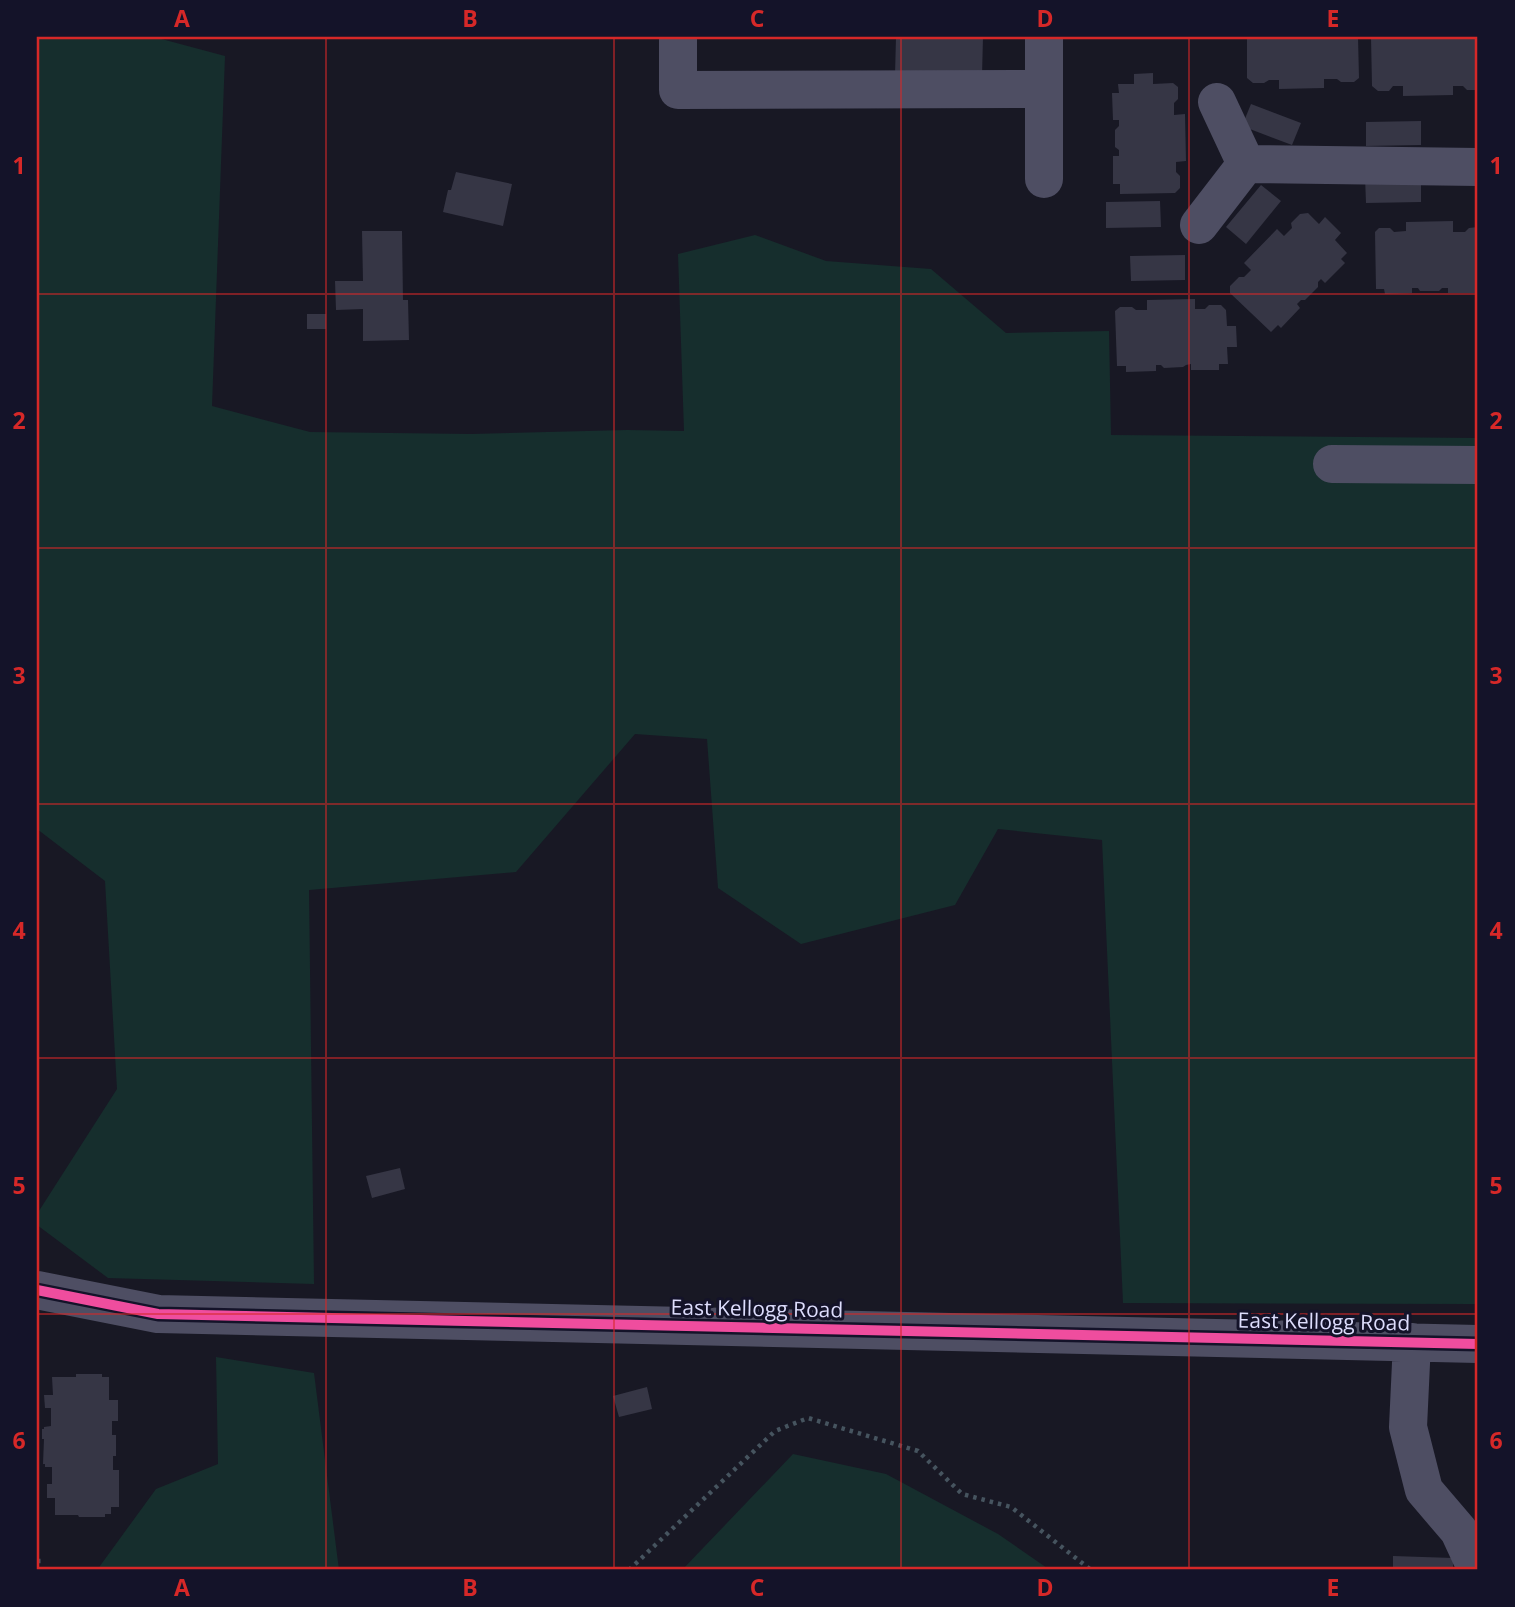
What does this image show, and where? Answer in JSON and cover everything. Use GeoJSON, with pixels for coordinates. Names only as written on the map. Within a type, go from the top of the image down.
{"type":"FeatureCollection","features":[{"type":"Feature","properties":{"kind":"street"},"geometry":{"type":"LineString","coordinates":[[678,37],[678,90],[1044,89]]}},
{"type":"Feature","properties":{"kind":"street"},"geometry":{"type":"LineString","coordinates":[[1044,37],[1044,179]]}},
{"type":"Feature","properties":{"kind":"street"},"geometry":{"type":"LineString","coordinates":[[1217,102],[1246,164]]}},
{"type":"Feature","properties":{"kind":"street"},"geometry":{"type":"LineString","coordinates":[[1246,164],[1478,167]]}},
{"type":"Feature","properties":{"kind":"street"},"geometry":{"type":"LineString","coordinates":[[1199,225],[1246,164]]}},
{"type":"Feature","properties":{"kind":"street"},"geometry":{"type":"LineString","coordinates":[[1332,464],[1478,465]]}},
{"type":"Feature","properties":{"kind":"street","name":"East Kellogg Road"},"geometry":{"type":"LineString","coordinates":[[37,1290],[158,1314],[1478,1343]]}},
{"type":"Feature","properties":{"kind":"street"},"geometry":{"type":"LineString","coordinates":[[1412,1342],[1408,1427],[1424,1490],[1459,1531],[1477,1570]]}},
{"type":"Feature","properties":{"kind":"path"},"geometry":{"type":"LineString","coordinates":[[629,1570],[775,1432],[808,1418],[918,1451],[962,1494],[1011,1507],[1091,1570]]}},
{"type":"Feature","properties":{"kind":"green space"},"geometry":{"type":"Polygon","coordinates":[[[37,37],[154,37],[225,56],[212,406],[310,432],[471,434],[684,431],[678,254],[755,235],[826,261],[931,269],[1006,333],[1109,331],[1111,435],[1478,438],[1478,1304],[1123,1303],[1102,840],[998,829],[955,905],[801,944],[718,888],[707,739],[635,734],[516,872],[309,890],[314,1284],[108,1278],[37,1225],[37,1214],[117,1089],[105,881],[37,829],[37,37]]]}},
{"type":"Feature","properties":{"kind":"green space"},"geometry":{"type":"Polygon","coordinates":[[[216,1357],[314,1373],[339,1570],[97,1570],[156,1489],[218,1464],[216,1357]]]}},
{"type":"Feature","properties":{"kind":"green space"},"geometry":{"type":"Polygon","coordinates":[[[793,1454],[886,1474],[998,1534],[1050,1570],[682,1570],[793,1454]]]}},
{"type":"Feature","properties":{"kind":"building"},"geometry":{"type":"Polygon","coordinates":[[[896,37],[983,37],[982,76],[895,75],[896,37]]]}},
{"type":"Feature","properties":{"kind":"building"},"geometry":{"type":"Polygon","coordinates":[[[1247,37],[1358,37],[1359,78],[1354,82],[1324,79],[1324,88],[1279,89],[1279,80],[1253,83],[1247,78],[1247,37]]]}},
{"type":"Feature","properties":{"kind":"building"},"geometry":{"type":"Polygon","coordinates":[[[1371,37],[1478,37],[1478,90],[1453,86],[1453,95],[1403,96],[1403,86],[1393,86],[1389,91],[1378,91],[1372,86],[1371,37]]]}},
{"type":"Feature","properties":{"kind":"building"},"geometry":{"type":"Polygon","coordinates":[[[1153,73],[1153,84],[1173,83],[1178,87],[1174,115],[1185,114],[1186,161],[1176,162],[1180,188],[1175,193],[1120,194],[1120,184],[1113,184],[1113,156],[1119,156],[1119,150],[1115,147],[1115,130],[1119,126],[1119,120],[1113,120],[1112,93],[1119,93],[1118,84],[1134,84],[1134,74],[1153,73]]]}},
{"type":"Feature","properties":{"kind":"building"},"geometry":{"type":"Polygon","coordinates":[[[1251,104],[1301,123],[1292,145],[1242,126],[1251,104]]]}},
{"type":"Feature","properties":{"kind":"building"},"geometry":{"type":"Polygon","coordinates":[[[1421,121],[1421,145],[1366,146],[1366,122],[1421,121]]]}},
{"type":"Feature","properties":{"kind":"building"},"geometry":{"type":"Polygon","coordinates":[[[456,172],[512,184],[503,226],[443,212],[456,172]]]}},
{"type":"Feature","properties":{"kind":"building"},"geometry":{"type":"Polygon","coordinates":[[[1421,176],[1421,202],[1366,203],[1365,177],[1421,176]]]}},
{"type":"Feature","properties":{"kind":"building"},"geometry":{"type":"Polygon","coordinates":[[[1261,185],[1281,201],[1246,244],[1226,227],[1261,185]]]}},
{"type":"Feature","properties":{"kind":"building"},"geometry":{"type":"Polygon","coordinates":[[[1160,201],[1161,227],[1106,228],[1106,202],[1160,201]]]}},
{"type":"Feature","properties":{"kind":"building"},"geometry":{"type":"Polygon","coordinates":[[[1308,213],[1319,224],[1325,217],[1341,233],[1335,240],[1347,253],[1341,259],[1345,263],[1325,283],[1321,279],[1318,287],[1297,304],[1300,308],[1281,328],[1278,325],[1271,332],[1230,293],[1230,286],[1251,270],[1244,263],[1277,229],[1284,236],[1300,214],[1308,213]]]}},
{"type":"Feature","properties":{"kind":"building"},"geometry":{"type":"Polygon","coordinates":[[[1453,221],[1453,232],[1465,232],[1469,228],[1478,227],[1478,287],[1475,287],[1475,293],[1448,293],[1448,288],[1420,291],[1418,288],[1412,288],[1412,293],[1385,294],[1384,289],[1376,289],[1375,232],[1379,228],[1390,228],[1394,232],[1406,231],[1406,222],[1453,221]]]}},
{"type":"Feature","properties":{"kind":"building"},"geometry":{"type":"Polygon","coordinates":[[[362,231],[402,231],[403,300],[408,300],[409,340],[363,341],[363,309],[336,310],[335,281],[363,281],[362,231]]]}},
{"type":"Feature","properties":{"kind":"building"},"geometry":{"type":"Polygon","coordinates":[[[1185,255],[1185,280],[1131,281],[1130,256],[1185,255]]]}},
{"type":"Feature","properties":{"kind":"building"},"geometry":{"type":"Polygon","coordinates":[[[1195,299],[1195,309],[1221,305],[1226,310],[1227,326],[1236,326],[1237,347],[1227,347],[1228,364],[1219,364],[1219,370],[1191,370],[1191,364],[1164,368],[1156,365],[1156,371],[1126,372],[1126,366],[1117,366],[1115,311],[1120,307],[1147,310],[1147,300],[1195,299]]]}},
{"type":"Feature","properties":{"kind":"building"},"geometry":{"type":"Polygon","coordinates":[[[307,314],[326,314],[326,329],[307,329],[307,314]]]}},
{"type":"Feature","properties":{"kind":"building"},"geometry":{"type":"Polygon","coordinates":[[[400,1168],[405,1189],[372,1198],[366,1176],[400,1168]]]}},
{"type":"Feature","properties":{"kind":"building"},"geometry":{"type":"Polygon","coordinates":[[[76,1374],[102,1374],[102,1377],[109,1377],[109,1400],[118,1400],[118,1421],[112,1421],[112,1435],[116,1435],[113,1470],[119,1470],[119,1507],[111,1507],[111,1514],[105,1514],[105,1517],[55,1515],[55,1498],[47,1498],[47,1484],[52,1484],[52,1467],[45,1467],[43,1464],[42,1429],[51,1426],[51,1408],[45,1408],[44,1395],[53,1395],[52,1377],[76,1377],[76,1374]]]}},
{"type":"Feature","properties":{"kind":"building"},"geometry":{"type":"Polygon","coordinates":[[[647,1387],[652,1409],[619,1417],[613,1396],[647,1387]]]}},
{"type":"Feature","properties":{"kind":"building"},"geometry":{"type":"Polygon","coordinates":[[[1393,1556],[1453,1558],[1453,1570],[1393,1570],[1393,1556]]]}},
{"type":"Feature","properties":{"kind":"cycle path"},"geometry":{"type":"LineString","coordinates":[[37,1290],[158,1314],[1478,1344]]}}]}
